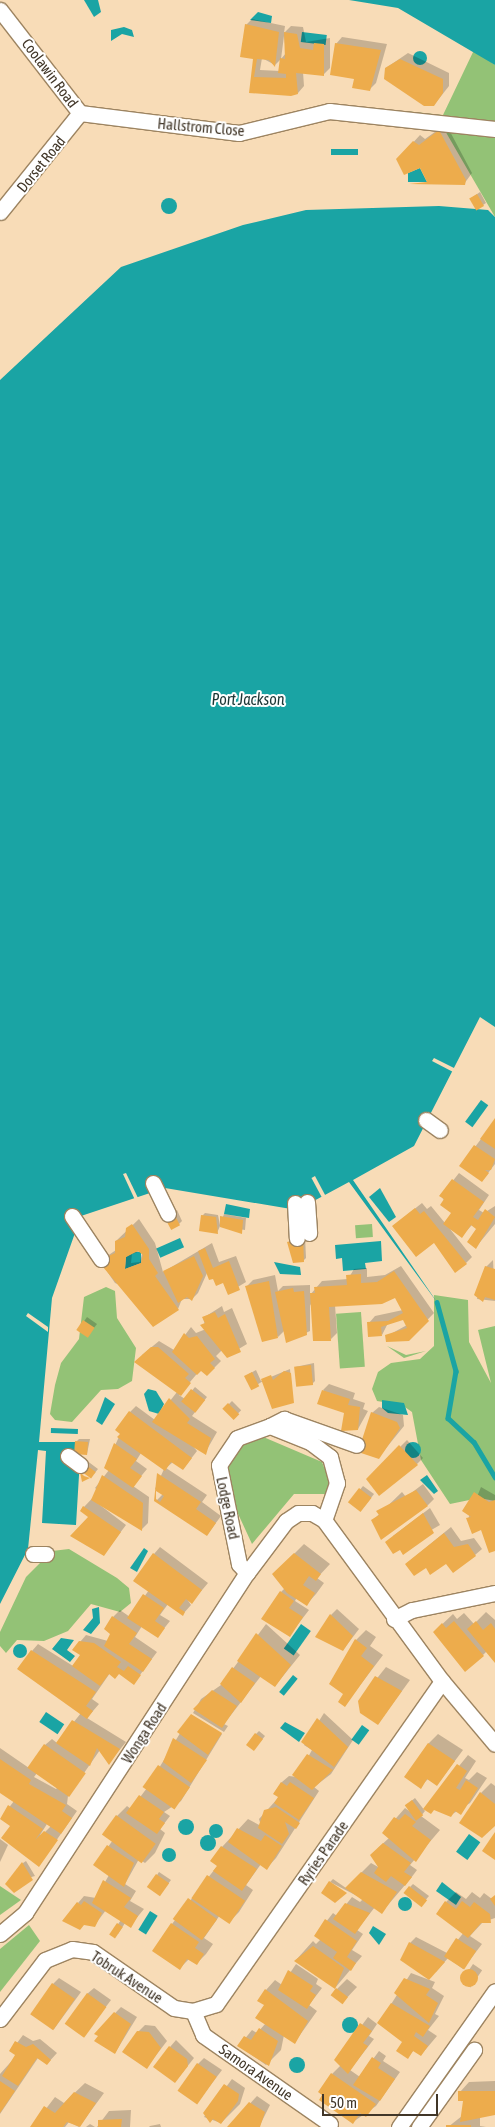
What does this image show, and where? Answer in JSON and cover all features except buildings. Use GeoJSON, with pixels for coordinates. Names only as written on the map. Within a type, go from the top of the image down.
{"type":"FeatureCollection","features":[{"type":"Feature","properties":{"kind":"street","name":"Coolawin Road"},"geometry":{"type":"LineString","coordinates":[[0,10],[80,113]]}},
{"type":"Feature","properties":{"kind":"street","name":"Hallstrom Close"},"geometry":{"type":"LineString","coordinates":[[80,113],[239,133],[329,111],[379,119],[402,117],[495,129]]}},
{"type":"Feature","properties":{"kind":"street","name":"Dorset Road"},"geometry":{"type":"LineString","coordinates":[[0,212],[80,113]]}},
{"type":"Feature","properties":{"kind":"street"},"geometry":{"type":"LineString","coordinates":[[426,1120],[440,1130]]}},
{"type":"Feature","properties":{"kind":"street"},"geometry":{"type":"LineString","coordinates":[[154,1183],[168,1214]]}},
{"type":"Feature","properties":{"kind":"street"},"geometry":{"type":"LineString","coordinates":[[301,1202],[303,1235]]}},
{"type":"Feature","properties":{"kind":"street"},"geometry":{"type":"LineString","coordinates":[[72,1216],[101,1259]]}},
{"type":"Feature","properties":{"kind":"street","name":"Lodge Road"},"geometry":{"type":"LineString","coordinates":[[247,1573],[240,1564],[219,1465],[237,1438],[284,1419],[357,1445]]}},
{"type":"Feature","properties":{"kind":"street"},"geometry":{"type":"LineString","coordinates":[[270,1426],[310,1442],[330,1457],[337,1489],[324,1520],[394,1619],[442,1681],[495,1744]]}},
{"type":"Feature","properties":{"kind":"street","name":"Wonga Road"},"geometry":{"type":"LineString","coordinates":[[0,1934],[25,1913],[247,1573],[281,1527],[292,1515],[306,1511],[324,1520]]}},
{"type":"Feature","properties":{"kind":"street"},"geometry":{"type":"LineString","coordinates":[[394,1619],[412,1610],[495,1593]]}},
{"type":"Feature","properties":{"kind":"street","name":"Ryries Parade"},"geometry":{"type":"LineString","coordinates":[[194,2011],[216,2004],[227,1992],[442,1681]]}},
{"type":"Feature","properties":{"kind":"street","name":"Tobruk Avenue"},"geometry":{"type":"LineString","coordinates":[[0,2019],[44,1960],[72,1949],[93,1952],[174,2008],[194,2011]]}},
{"type":"Feature","properties":{"kind":"street"},"geometry":{"type":"LineString","coordinates":[[399,2127],[495,1991]]}},
{"type":"Feature","properties":{"kind":"street","name":"Samora Avenue"},"geometry":{"type":"LineString","coordinates":[[194,2011],[203,2035],[330,2124]]}},
{"type":"Feature","properties":{"kind":"street"},"geometry":{"type":"LineString","coordinates":[[419,2127],[474,2050]]}},
{"type":"Feature","properties":{"kind":"green space"},"geometry":{"type":"Polygon","coordinates":[[[474,50],[495,65],[495,217],[444,129],[406,124],[405,111],[443,115],[474,50]]]}},
{"type":"Feature","properties":{"kind":"green space"},"geometry":{"type":"Polygon","coordinates":[[[372,1224],[373,1237],[356,1238],[355,1225],[372,1224]]]}},
{"type":"Feature","properties":{"kind":"green space"},"geometry":{"type":"Polygon","coordinates":[[[106,1287],[115,1291],[117,1318],[136,1348],[132,1381],[118,1389],[101,1390],[72,1422],[55,1420],[50,1414],[55,1385],[61,1363],[79,1339],[84,1297],[106,1287]]]}},
{"type":"Feature","properties":{"kind":"green space"},"geometry":{"type":"Polygon","coordinates":[[[434,1295],[468,1300],[469,1342],[491,1383],[478,1330],[495,1326],[495,1501],[479,1498],[450,1504],[421,1460],[412,1412],[402,1405],[377,1401],[372,1389],[378,1372],[391,1363],[420,1359],[434,1346],[434,1295]]]}},
{"type":"Feature","properties":{"kind":"green space"},"geometry":{"type":"Polygon","coordinates":[[[361,1312],[365,1367],[340,1369],[336,1314],[361,1312]]]}},
{"type":"Feature","properties":{"kind":"green space"},"geometry":{"type":"Polygon","coordinates":[[[387,1346],[406,1355],[426,1351],[404,1358],[387,1346]]]}},
{"type":"Feature","properties":{"kind":"green space"},"geometry":{"type":"Polygon","coordinates":[[[261,1436],[322,1462],[330,1482],[326,1494],[294,1494],[252,1544],[234,1505],[227,1461],[240,1445],[261,1436]]]}},
{"type":"Feature","properties":{"kind":"green space"},"geometry":{"type":"Polygon","coordinates":[[[69,1549],[117,1578],[129,1588],[131,1603],[120,1612],[91,1604],[68,1631],[44,1641],[17,1640],[6,1653],[0,1646],[0,1632],[26,1577],[52,1551],[69,1549]]]}},
{"type":"Feature","properties":{"kind":"green space"},"geometry":{"type":"Polygon","coordinates":[[[0,1886],[21,1900],[0,1915],[0,1886]]]}},
{"type":"Feature","properties":{"kind":"green space"},"geometry":{"type":"Polygon","coordinates":[[[29,1925],[40,1941],[0,1992],[0,1949],[29,1925]]]}},
{"type":"Feature","properties":{"kind":"water"},"geometry":{"type":"Polygon","coordinates":[[[84,0],[98,0],[101,12],[94,17],[84,0]]]}},
{"type":"Feature","properties":{"kind":"water"},"geometry":{"type":"Polygon","coordinates":[[[349,0],[495,0],[495,65],[398,8],[349,0]]]}},
{"type":"Feature","properties":{"kind":"water"},"geometry":{"type":"Polygon","coordinates":[[[258,12],[272,16],[271,23],[250,20],[258,12]]]}},
{"type":"Feature","properties":{"kind":"water"},"geometry":{"type":"Polygon","coordinates":[[[124,27],[132,30],[134,37],[122,34],[111,41],[111,30],[124,27]]]}},
{"type":"Feature","properties":{"kind":"water"},"geometry":{"type":"Polygon","coordinates":[[[302,32],[327,35],[326,45],[301,42],[302,32]]]}},
{"type":"Feature","properties":{"kind":"water"},"geometry":{"type":"Polygon","coordinates":[[[420,51],[425,53],[427,58],[425,63],[420,65],[415,63],[413,58],[415,53],[420,51]]]}},
{"type":"Feature","properties":{"kind":"water"},"geometry":{"type":"Polygon","coordinates":[[[331,149],[358,149],[358,155],[331,155],[331,149]]]}},
{"type":"Feature","properties":{"kind":"water"},"geometry":{"type":"Polygon","coordinates":[[[420,168],[427,182],[408,182],[408,173],[420,168]]]}},
{"type":"Feature","properties":{"kind":"water"},"geometry":{"type":"Polygon","coordinates":[[[169,198],[175,200],[177,206],[175,212],[169,214],[163,212],[161,206],[163,200],[169,198]]]}},
{"type":"Feature","properties":{"kind":"water","name":"Port Jackson"},"geometry":{"type":"Polygon","coordinates":[[[439,206],[488,210],[495,217],[495,1027],[480,1017],[414,1146],[353,1180],[439,1305],[349,1182],[297,1210],[165,1188],[81,1216],[52,1298],[39,1442],[81,1442],[76,1525],[42,1523],[46,1451],[38,1450],[28,1549],[0,1604],[0,380],[121,267],[243,225],[306,210],[439,206]]]}},
{"type":"Feature","properties":{"kind":"water"},"geometry":{"type":"Polygon","coordinates":[[[481,1100],[488,1105],[472,1127],[465,1122],[481,1100]]]}},
{"type":"Feature","properties":{"kind":"water"},"geometry":{"type":"Polygon","coordinates":[[[380,1188],[396,1217],[389,1222],[369,1197],[380,1188]]]}},
{"type":"Feature","properties":{"kind":"water"},"geometry":{"type":"Polygon","coordinates":[[[226,1204],[250,1209],[249,1218],[224,1214],[226,1204]]]}},
{"type":"Feature","properties":{"kind":"water"},"geometry":{"type":"Polygon","coordinates":[[[180,1238],[184,1247],[160,1258],[156,1249],[180,1238]]]}},
{"type":"Feature","properties":{"kind":"water"},"geometry":{"type":"Polygon","coordinates":[[[381,1241],[382,1261],[365,1263],[366,1269],[343,1271],[342,1258],[336,1259],[335,1245],[381,1241]]]}},
{"type":"Feature","properties":{"kind":"water"},"geometry":{"type":"Polygon","coordinates":[[[134,1252],[141,1252],[141,1263],[125,1269],[126,1257],[134,1252]]]}},
{"type":"Feature","properties":{"kind":"water"},"geometry":{"type":"Polygon","coordinates":[[[274,1262],[300,1267],[301,1275],[280,1274],[274,1262]]]}},
{"type":"Feature","properties":{"kind":"water"},"geometry":{"type":"Polygon","coordinates":[[[148,1389],[156,1391],[164,1404],[159,1414],[149,1411],[144,1394],[148,1389]]]}},
{"type":"Feature","properties":{"kind":"water"},"geometry":{"type":"Polygon","coordinates":[[[105,1397],[115,1404],[102,1425],[96,1421],[105,1397]]]}},
{"type":"Feature","properties":{"kind":"water"},"geometry":{"type":"Polygon","coordinates":[[[382,1400],[404,1403],[408,1415],[388,1413],[382,1408],[382,1400]]]}},
{"type":"Feature","properties":{"kind":"water"},"geometry":{"type":"Polygon","coordinates":[[[51,1428],[78,1429],[78,1434],[51,1433],[51,1428]]]}},
{"type":"Feature","properties":{"kind":"water"},"geometry":{"type":"Polygon","coordinates":[[[410,1442],[416,1442],[421,1447],[419,1456],[410,1458],[405,1453],[405,1447],[410,1442]]]}},
{"type":"Feature","properties":{"kind":"water"},"geometry":{"type":"Polygon","coordinates":[[[427,1475],[438,1491],[434,1494],[420,1480],[427,1475]]]}},
{"type":"Feature","properties":{"kind":"water"},"geometry":{"type":"Polygon","coordinates":[[[144,1548],[148,1551],[137,1572],[130,1568],[144,1548]]]}},
{"type":"Feature","properties":{"kind":"water"},"geometry":{"type":"Polygon","coordinates":[[[99,1607],[100,1623],[91,1634],[83,1630],[93,1618],[92,1609],[99,1607]]]}},
{"type":"Feature","properties":{"kind":"water"},"geometry":{"type":"Polygon","coordinates":[[[301,1624],[311,1631],[294,1655],[284,1649],[301,1624]]]}},
{"type":"Feature","properties":{"kind":"water"},"geometry":{"type":"Polygon","coordinates":[[[61,1638],[74,1640],[67,1650],[75,1656],[70,1662],[52,1649],[61,1638]]]}},
{"type":"Feature","properties":{"kind":"water"},"geometry":{"type":"Polygon","coordinates":[[[17,1644],[23,1644],[27,1651],[23,1658],[17,1658],[13,1654],[13,1648],[17,1644]]]}},
{"type":"Feature","properties":{"kind":"water"},"geometry":{"type":"Polygon","coordinates":[[[293,1675],[298,1679],[284,1696],[279,1692],[293,1675]]]}},
{"type":"Feature","properties":{"kind":"water"},"geometry":{"type":"Polygon","coordinates":[[[46,1712],[64,1724],[58,1734],[39,1722],[46,1712]]]}},
{"type":"Feature","properties":{"kind":"water"},"geometry":{"type":"Polygon","coordinates":[[[285,1722],[305,1733],[299,1742],[280,1728],[285,1722]]]}},
{"type":"Feature","properties":{"kind":"water"},"geometry":{"type":"Polygon","coordinates":[[[362,1725],[369,1730],[359,1745],[351,1740],[362,1725]]]}},
{"type":"Feature","properties":{"kind":"water"},"geometry":{"type":"Polygon","coordinates":[[[186,1819],[194,1827],[186,1835],[178,1827],[186,1819]]]}},
{"type":"Feature","properties":{"kind":"water"},"geometry":{"type":"Polygon","coordinates":[[[216,1824],[221,1826],[223,1831],[221,1836],[216,1838],[211,1836],[209,1831],[211,1826],[216,1824]]]}},
{"type":"Feature","properties":{"kind":"water"},"geometry":{"type":"Polygon","coordinates":[[[469,1834],[480,1842],[467,1860],[456,1852],[469,1834]]]}},
{"type":"Feature","properties":{"kind":"water"},"geometry":{"type":"Polygon","coordinates":[[[205,1835],[211,1835],[216,1840],[214,1849],[205,1851],[200,1846],[200,1840],[205,1835]]]}},
{"type":"Feature","properties":{"kind":"water"},"geometry":{"type":"Polygon","coordinates":[[[166,1848],[172,1848],[176,1855],[172,1862],[166,1862],[162,1858],[162,1852],[166,1848]]]}},
{"type":"Feature","properties":{"kind":"water"},"geometry":{"type":"Polygon","coordinates":[[[442,1882],[461,1897],[456,1905],[436,1891],[442,1882]]]}},
{"type":"Feature","properties":{"kind":"water"},"geometry":{"type":"Polygon","coordinates":[[[405,1897],[410,1899],[412,1904],[410,1909],[405,1911],[400,1909],[398,1904],[400,1899],[405,1897]]]}},
{"type":"Feature","properties":{"kind":"water"},"geometry":{"type":"Polygon","coordinates":[[[150,1911],[158,1916],[146,1934],[138,1930],[150,1911]]]}},
{"type":"Feature","properties":{"kind":"water"},"geometry":{"type":"Polygon","coordinates":[[[373,1926],[386,1934],[379,1945],[369,1933],[373,1926]]]}},
{"type":"Feature","properties":{"kind":"water"},"geometry":{"type":"Polygon","coordinates":[[[350,2017],[356,2019],[358,2025],[356,2031],[350,2033],[344,2031],[342,2025],[344,2019],[350,2017]]]}},
{"type":"Feature","properties":{"kind":"water"},"geometry":{"type":"Polygon","coordinates":[[[297,2057],[303,2059],[305,2065],[303,2071],[297,2073],[291,2071],[289,2065],[291,2059],[297,2057]]]}},
{"type":"Feature","properties":{"kind":"pier"},"geometry":{"type":"Polygon","coordinates":[[[434,1058],[456,1069],[455,1073],[432,1061],[434,1058]]]}},
{"type":"Feature","properties":{"kind":"pier"},"geometry":{"type":"Polygon","coordinates":[[[126,1173],[138,1198],[135,1200],[123,1174],[126,1173]]]}},
{"type":"Feature","properties":{"kind":"pier"},"geometry":{"type":"Polygon","coordinates":[[[315,1176],[326,1197],[323,1199],[311,1178],[315,1176]]]}},
{"type":"Feature","properties":{"kind":"pier"},"geometry":{"type":"Polygon","coordinates":[[[28,1313],[48,1327],[48,1332],[26,1316],[28,1313]]]}},
{"type":"Feature","properties":{"kind":"waterway"},"geometry":{"type":"LineString","coordinates":[[437,1302],[456,1371],[448,1418],[474,1442],[495,1477]]}}]}
